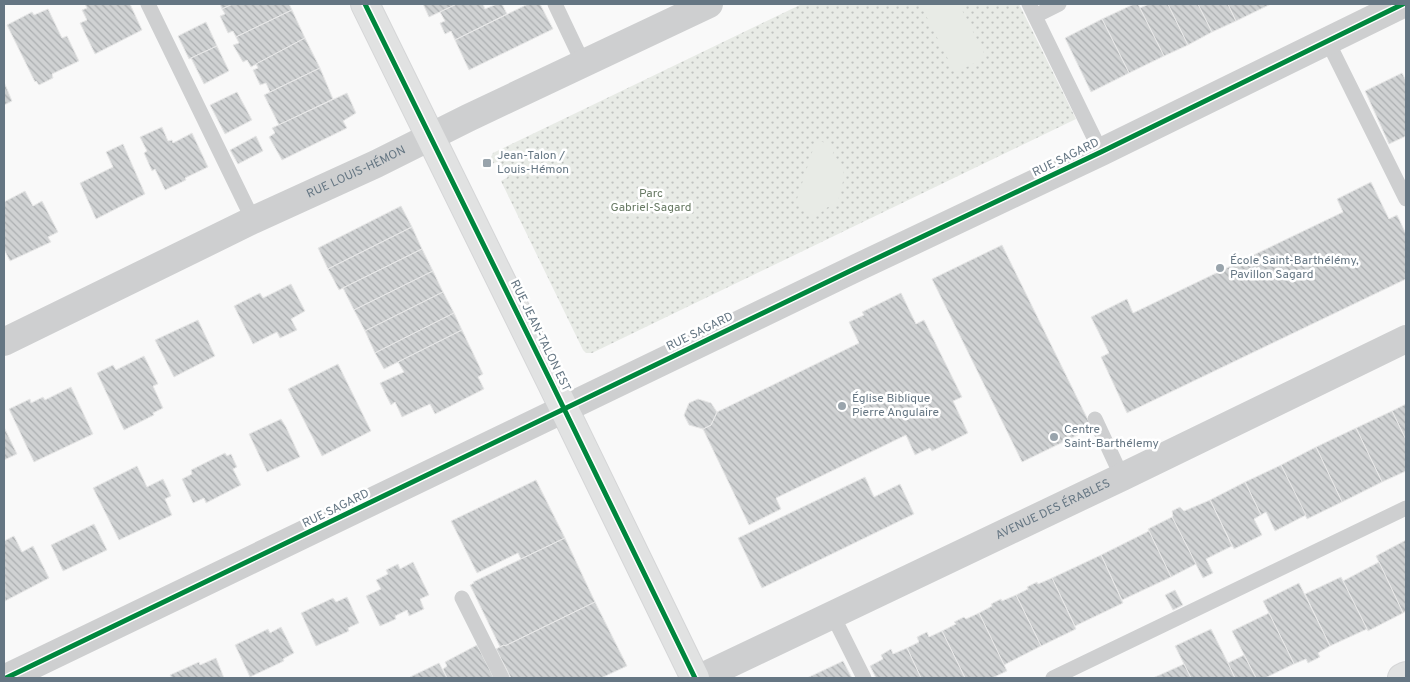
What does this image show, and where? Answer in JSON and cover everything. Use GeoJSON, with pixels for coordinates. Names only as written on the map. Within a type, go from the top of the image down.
{"type":"FeatureCollection","features":[{"type":"Feature","properties":{"kind":"main road","name":"RUE JEAN-TALON EST"},"geometry":{"type":"LineString","coordinates":[[365,4],[695,678]]}},
{"type":"Feature","properties":{"kind":"main road"},"geometry":{"type":"LineString","coordinates":[[1402,678],[1406,676]]}},
{"type":"Feature","properties":{"kind":"street","name":"RUE LOUIS-HÉMON"},"geometry":{"type":"LineString","coordinates":[[4,342],[253,220],[376,164],[430,136],[709,4]]}},
{"type":"Feature","properties":{"kind":"street","name":"RUE SAGARD"},"geometry":{"type":"LineString","coordinates":[[6,678],[1101,152],[1403,4]]}},
{"type":"Feature","properties":{"kind":"street","name":"AVENUE DES ÉRABLES"},"geometry":{"type":"LineString","coordinates":[[700,678],[1406,339]]}},
{"type":"Feature","properties":{"kind":"lane"},"geometry":{"type":"LineString","coordinates":[[148,4],[253,220]]}},
{"type":"Feature","properties":{"kind":"lane"},"geometry":{"type":"LineString","coordinates":[[555,4],[583,63]]}},
{"type":"Feature","properties":{"kind":"lane"},"geometry":{"type":"LineString","coordinates":[[1059,4],[1032,10],[1101,152]]}},
{"type":"Feature","properties":{"kind":"lane"},"geometry":{"type":"LineString","coordinates":[[1327,40],[1401,175],[1406,199]]}},
{"type":"Feature","properties":{"kind":"lane"},"geometry":{"type":"LineString","coordinates":[[1095,419],[1122,477]]}},
{"type":"Feature","properties":{"kind":"lane"},"geometry":{"type":"LineString","coordinates":[[1053,678],[1406,508]]}},
{"type":"Feature","properties":{"kind":"lane"},"geometry":{"type":"LineString","coordinates":[[462,598],[502,678]]}},
{"type":"Feature","properties":{"kind":"lane"},"geometry":{"type":"LineString","coordinates":[[832,614],[864,678]]}},
{"type":"Feature","properties":{"kind":"green space","name":"Parc Gabriel-Sagard"},"geometry":{"type":"Polygon","coordinates":[[[802,4],[1019,4],[1076,119],[592,353],[586,353],[501,181],[508,177],[499,161],[492,164],[490,159],[493,153],[802,4]]]}},
{"type":"Feature","properties":{"kind":"green space"},"geometry":{"type":"Polygon","coordinates":[[[920,4],[959,4],[986,57],[955,73],[920,4]]]}},
{"type":"Feature","properties":{"kind":"green space"},"geometry":{"type":"Polygon","coordinates":[[[816,140],[836,146],[832,156],[842,165],[844,178],[837,206],[828,207],[814,218],[796,202],[816,140]]]}},
{"type":"Feature","properties":{"kind":"building"},"geometry":{"type":"Polygon","coordinates":[[[85,4],[130,4],[142,30],[95,54],[80,23],[87,20],[82,10],[87,8],[85,4]]]}},
{"type":"Feature","properties":{"kind":"building"},"geometry":{"type":"Polygon","coordinates":[[[220,4],[233,4],[222,9],[220,4]]]}},
{"type":"Feature","properties":{"kind":"building"},"geometry":{"type":"Polygon","coordinates":[[[233,4],[289,4],[292,10],[236,37],[233,31],[228,33],[220,16],[225,14],[222,9],[233,4]]]}},
{"type":"Feature","properties":{"kind":"building"},"geometry":{"type":"Polygon","coordinates":[[[423,4],[457,4],[429,17],[423,4]]]}},
{"type":"Feature","properties":{"kind":"building"},"geometry":{"type":"Polygon","coordinates":[[[457,4],[483,4],[485,9],[502,4],[507,14],[455,40],[451,31],[445,34],[440,23],[445,21],[440,12],[457,4]]]}},
{"type":"Feature","properties":{"kind":"building"},"geometry":{"type":"Polygon","coordinates":[[[528,4],[540,4],[553,29],[469,70],[455,40],[528,4]]]}},
{"type":"Feature","properties":{"kind":"building"},"geometry":{"type":"Polygon","coordinates":[[[1134,4],[1138,4],[1164,56],[1129,73],[1102,19],[1134,4]]]}},
{"type":"Feature","properties":{"kind":"building"},"geometry":{"type":"Polygon","coordinates":[[[1149,4],[1168,4],[1188,45],[1164,56],[1140,8],[1149,4]]]}},
{"type":"Feature","properties":{"kind":"building"},"geometry":{"type":"Polygon","coordinates":[[[1168,4],[1198,4],[1212,32],[1188,45],[1168,4]]]}},
{"type":"Feature","properties":{"kind":"building"},"geometry":{"type":"Polygon","coordinates":[[[1198,4],[1228,4],[1236,21],[1212,32],[1198,4]]]}},
{"type":"Feature","properties":{"kind":"building"},"geometry":{"type":"Polygon","coordinates":[[[1228,4],[1271,4],[1236,21],[1228,4]]]}},
{"type":"Feature","properties":{"kind":"building"},"geometry":{"type":"Polygon","coordinates":[[[48,9],[62,38],[67,36],[79,61],[52,74],[53,78],[39,85],[35,82],[7,25],[32,12],[34,15],[48,9]]]}},
{"type":"Feature","properties":{"kind":"building"},"geometry":{"type":"Polygon","coordinates":[[[292,10],[305,38],[251,67],[247,60],[243,62],[233,45],[239,43],[236,37],[292,10]]]}},
{"type":"Feature","properties":{"kind":"building"},"geometry":{"type":"Polygon","coordinates":[[[1102,19],[1129,73],[1091,92],[1065,38],[1102,19]]]}},
{"type":"Feature","properties":{"kind":"building"},"geometry":{"type":"Polygon","coordinates":[[[206,22],[217,46],[189,59],[178,36],[206,22]]]}},
{"type":"Feature","properties":{"kind":"building"},"geometry":{"type":"Polygon","coordinates":[[[305,38],[320,68],[270,92],[266,83],[260,85],[253,70],[258,68],[256,64],[305,38]]]}},
{"type":"Feature","properties":{"kind":"building"},"geometry":{"type":"Polygon","coordinates":[[[217,46],[229,71],[204,84],[191,58],[217,46]]]}},
{"type":"Feature","properties":{"kind":"building"},"geometry":{"type":"Polygon","coordinates":[[[320,68],[333,99],[279,125],[264,95],[320,68]]]}},
{"type":"Feature","properties":{"kind":"building"},"geometry":{"type":"Polygon","coordinates":[[[1402,73],[1406,81],[1406,136],[1389,144],[1365,91],[1402,73]]]}},
{"type":"Feature","properties":{"kind":"building"},"geometry":{"type":"Polygon","coordinates":[[[4,82],[12,101],[4,105],[4,82]]]}},
{"type":"Feature","properties":{"kind":"building"},"geometry":{"type":"Polygon","coordinates":[[[237,92],[252,120],[225,134],[210,105],[237,92]]]}},
{"type":"Feature","properties":{"kind":"building"},"geometry":{"type":"Polygon","coordinates":[[[347,93],[356,113],[343,121],[347,128],[282,160],[269,137],[275,133],[272,128],[347,93]]]}},
{"type":"Feature","properties":{"kind":"building"},"geometry":{"type":"Polygon","coordinates":[[[162,127],[168,141],[172,140],[173,143],[192,133],[208,167],[165,190],[155,169],[152,171],[144,153],[147,151],[140,137],[162,127]]]}},
{"type":"Feature","properties":{"kind":"building"},"geometry":{"type":"Polygon","coordinates":[[[256,136],[263,151],[238,164],[230,150],[256,136]]]}},
{"type":"Feature","properties":{"kind":"building"},"geometry":{"type":"Polygon","coordinates":[[[123,144],[145,194],[96,219],[80,183],[113,167],[106,152],[123,144]]]}},
{"type":"Feature","properties":{"kind":"building"},"geometry":{"type":"Polygon","coordinates":[[[1371,182],[1389,219],[1397,215],[1406,234],[1406,279],[1127,413],[1101,357],[1109,353],[1091,317],[1127,299],[1133,313],[1343,212],[1337,199],[1371,182]]]}},
{"type":"Feature","properties":{"kind":"building"},"geometry":{"type":"Polygon","coordinates":[[[25,191],[33,206],[42,201],[58,232],[48,237],[51,242],[10,261],[4,249],[4,202],[25,191]]]}},
{"type":"Feature","properties":{"kind":"building"},"geometry":{"type":"Polygon","coordinates":[[[401,206],[412,227],[328,269],[318,248],[401,206]]]}},
{"type":"Feature","properties":{"kind":"building"},"geometry":{"type":"Polygon","coordinates":[[[412,227],[422,249],[339,290],[328,269],[412,227]]]}},
{"type":"Feature","properties":{"kind":"building"},"geometry":{"type":"Polygon","coordinates":[[[1002,245],[1092,428],[1022,462],[932,279],[1002,245]]]}},
{"type":"Feature","properties":{"kind":"building"},"geometry":{"type":"Polygon","coordinates":[[[422,249],[433,271],[354,310],[343,288],[422,249]]]}},
{"type":"Feature","properties":{"kind":"building"},"geometry":{"type":"Polygon","coordinates":[[[433,271],[443,292],[365,331],[354,310],[433,271]]]}},
{"type":"Feature","properties":{"kind":"building"},"geometry":{"type":"Polygon","coordinates":[[[291,284],[305,311],[291,319],[297,330],[280,338],[277,332],[253,344],[234,306],[260,293],[263,298],[291,284]]]}},
{"type":"Feature","properties":{"kind":"building"},"geometry":{"type":"Polygon","coordinates":[[[443,292],[454,313],[375,353],[365,331],[443,292]]]}},
{"type":"Feature","properties":{"kind":"building","name":"Église Biblique Pierre Angulaire"},"geometry":{"type":"Polygon","coordinates":[[[901,293],[916,324],[924,320],[962,397],[953,401],[968,433],[932,451],[930,448],[915,455],[906,435],[776,498],[781,509],[749,525],[703,429],[711,425],[717,412],[859,343],[849,322],[864,315],[862,312],[901,293]]]}},
{"type":"Feature","properties":{"kind":"building"},"geometry":{"type":"Polygon","coordinates":[[[454,313],[462,330],[384,369],[375,353],[454,313]]]}},
{"type":"Feature","properties":{"kind":"building"},"geometry":{"type":"Polygon","coordinates":[[[198,320],[215,356],[174,377],[155,340],[198,320]]]}},
{"type":"Feature","properties":{"kind":"building"},"geometry":{"type":"Polygon","coordinates":[[[462,330],[483,374],[478,377],[484,389],[435,414],[430,404],[402,417],[395,402],[391,405],[380,383],[404,372],[398,362],[462,330]]]}},
{"type":"Feature","properties":{"kind":"building"},"geometry":{"type":"Polygon","coordinates":[[[144,356],[158,384],[153,386],[163,408],[153,413],[154,415],[124,430],[97,373],[113,365],[116,370],[144,356]]]}},
{"type":"Feature","properties":{"kind":"building"},"geometry":{"type":"Polygon","coordinates":[[[338,364],[371,431],[322,456],[288,389],[338,364]]]}},
{"type":"Feature","properties":{"kind":"building"},"geometry":{"type":"Polygon","coordinates":[[[71,387],[93,434],[34,462],[9,409],[30,399],[31,403],[43,397],[45,400],[71,387]]]}},
{"type":"Feature","properties":{"kind":"building"},"geometry":{"type":"Polygon","coordinates":[[[698,399],[711,403],[717,412],[711,425],[703,429],[689,425],[684,415],[689,403],[698,399]]]}},
{"type":"Feature","properties":{"kind":"building"},"geometry":{"type":"Polygon","coordinates":[[[1406,404],[1406,440],[1392,411],[1406,404]]]}},
{"type":"Feature","properties":{"kind":"building"},"geometry":{"type":"Polygon","coordinates":[[[1392,411],[1406,440],[1406,471],[1382,482],[1356,428],[1392,411]]]}},
{"type":"Feature","properties":{"kind":"building"},"geometry":{"type":"Polygon","coordinates":[[[281,419],[300,457],[267,472],[249,434],[281,419]]]}},
{"type":"Feature","properties":{"kind":"building"},"geometry":{"type":"Polygon","coordinates":[[[4,427],[17,454],[4,460],[4,427]]]}},
{"type":"Feature","properties":{"kind":"building"},"geometry":{"type":"Polygon","coordinates":[[[1356,428],[1382,482],[1342,502],[1316,447],[1356,428]]]}},
{"type":"Feature","properties":{"kind":"building"},"geometry":{"type":"Polygon","coordinates":[[[1316,447],[1342,502],[1307,519],[1281,465],[1316,447]]]}},
{"type":"Feature","properties":{"kind":"building"},"geometry":{"type":"Polygon","coordinates":[[[225,453],[227,456],[231,454],[237,467],[233,469],[241,485],[206,503],[204,498],[193,503],[182,479],[192,474],[191,470],[225,453]]]}},
{"type":"Feature","properties":{"kind":"building"},"geometry":{"type":"Polygon","coordinates":[[[1281,465],[1306,515],[1275,531],[1266,512],[1261,515],[1245,482],[1281,465]]]}},
{"type":"Feature","properties":{"kind":"building"},"geometry":{"type":"Polygon","coordinates":[[[137,466],[147,487],[163,479],[171,496],[165,499],[172,515],[119,540],[93,488],[137,466]]]}},
{"type":"Feature","properties":{"kind":"building"},"geometry":{"type":"Polygon","coordinates":[[[865,477],[874,497],[900,484],[914,514],[762,588],[738,538],[865,477]]]}},
{"type":"Feature","properties":{"kind":"building"},"geometry":{"type":"Polygon","coordinates":[[[536,480],[565,538],[521,559],[518,553],[477,573],[451,521],[536,480]]]}},
{"type":"Feature","properties":{"kind":"building"},"geometry":{"type":"Polygon","coordinates":[[[1245,482],[1261,515],[1254,519],[1262,535],[1234,549],[1210,500],[1245,482]]]}},
{"type":"Feature","properties":{"kind":"building"},"geometry":{"type":"Polygon","coordinates":[[[1210,500],[1232,546],[1206,559],[1213,573],[1203,578],[1172,517],[1172,511],[1180,507],[1184,511],[1210,500]]]}},
{"type":"Feature","properties":{"kind":"building"},"geometry":{"type":"Polygon","coordinates":[[[1172,517],[1196,564],[1171,577],[1148,529],[1172,517]]]}},
{"type":"Feature","properties":{"kind":"building"},"geometry":{"type":"Polygon","coordinates":[[[94,524],[107,550],[63,571],[51,545],[94,524]]]}},
{"type":"Feature","properties":{"kind":"building"},"geometry":{"type":"Polygon","coordinates":[[[1149,531],[1171,577],[1122,600],[1101,555],[1149,531]]]}},
{"type":"Feature","properties":{"kind":"building"},"geometry":{"type":"Polygon","coordinates":[[[14,536],[22,552],[33,546],[49,578],[5,601],[4,541],[14,536]]]}},
{"type":"Feature","properties":{"kind":"building"},"geometry":{"type":"Polygon","coordinates":[[[565,538],[595,602],[500,647],[470,585],[565,538]]]}},
{"type":"Feature","properties":{"kind":"building"},"geometry":{"type":"Polygon","coordinates":[[[1406,540],[1406,611],[1403,613],[1376,556],[1406,540]]]}},
{"type":"Feature","properties":{"kind":"building"},"geometry":{"type":"Polygon","coordinates":[[[1101,555],[1123,603],[1075,626],[1052,578],[1101,555]]]}},
{"type":"Feature","properties":{"kind":"building"},"geometry":{"type":"Polygon","coordinates":[[[413,562],[429,595],[420,599],[424,609],[409,616],[407,610],[395,616],[396,619],[380,626],[366,596],[381,589],[376,580],[388,574],[386,570],[398,564],[400,569],[413,562]]]}},
{"type":"Feature","properties":{"kind":"building"},"geometry":{"type":"Polygon","coordinates":[[[1379,562],[1403,613],[1368,631],[1343,581],[1379,562]]]}},
{"type":"Feature","properties":{"kind":"building"},"geometry":{"type":"Polygon","coordinates":[[[1341,577],[1367,629],[1330,646],[1305,594],[1341,577]]]}},
{"type":"Feature","properties":{"kind":"building"},"geometry":{"type":"Polygon","coordinates":[[[1052,578],[1076,629],[1041,646],[1016,595],[1037,582],[1038,584],[1052,578]]]}},
{"type":"Feature","properties":{"kind":"building"},"geometry":{"type":"Polygon","coordinates":[[[1299,583],[1330,646],[1318,653],[1320,657],[1308,663],[1306,659],[1294,664],[1263,601],[1299,583]]]}},
{"type":"Feature","properties":{"kind":"building"},"geometry":{"type":"Polygon","coordinates":[[[1175,590],[1183,605],[1173,610],[1165,595],[1175,590]]]}},
{"type":"Feature","properties":{"kind":"building"},"geometry":{"type":"Polygon","coordinates":[[[1016,595],[1041,646],[1004,665],[979,613],[1001,599],[1002,601],[1016,595]]]}},
{"type":"Feature","properties":{"kind":"building"},"geometry":{"type":"Polygon","coordinates":[[[347,597],[359,623],[348,628],[349,631],[316,646],[301,613],[333,598],[336,602],[347,597]]]}},
{"type":"Feature","properties":{"kind":"building"},"geometry":{"type":"Polygon","coordinates":[[[595,602],[627,666],[601,678],[511,678],[496,649],[595,602]]]}},
{"type":"Feature","properties":{"kind":"building"},"geometry":{"type":"Polygon","coordinates":[[[979,613],[1007,671],[992,678],[965,678],[942,631],[956,624],[954,622],[964,617],[966,619],[979,613]]]}},
{"type":"Feature","properties":{"kind":"building"},"geometry":{"type":"Polygon","coordinates":[[[1269,613],[1294,664],[1265,678],[1256,678],[1232,631],[1269,613]]]}},
{"type":"Feature","properties":{"kind":"building"},"geometry":{"type":"Polygon","coordinates":[[[281,627],[294,653],[283,659],[284,661],[250,677],[235,645],[268,629],[270,633],[281,627]]]}},
{"type":"Feature","properties":{"kind":"building"},"geometry":{"type":"Polygon","coordinates":[[[1211,629],[1235,678],[1191,678],[1175,646],[1211,629]]]}},
{"type":"Feature","properties":{"kind":"building"},"geometry":{"type":"Polygon","coordinates":[[[942,631],[965,678],[921,678],[907,648],[919,642],[917,637],[927,632],[929,637],[942,631]]]}},
{"type":"Feature","properties":{"kind":"building"},"geometry":{"type":"Polygon","coordinates":[[[477,645],[494,678],[447,678],[443,669],[447,666],[445,662],[477,645]]]}},
{"type":"Feature","properties":{"kind":"building"},"geometry":{"type":"Polygon","coordinates":[[[907,648],[921,678],[876,678],[870,666],[883,659],[881,655],[891,649],[893,654],[907,648]]]}},
{"type":"Feature","properties":{"kind":"building"},"geometry":{"type":"Polygon","coordinates":[[[1244,655],[1256,678],[1235,678],[1228,663],[1244,655]]]}},
{"type":"Feature","properties":{"kind":"building"},"geometry":{"type":"Polygon","coordinates":[[[216,658],[224,678],[172,678],[170,675],[199,662],[200,665],[216,658]]]}},
{"type":"Feature","properties":{"kind":"building"},"geometry":{"type":"Polygon","coordinates":[[[843,661],[852,678],[807,678],[843,661]]]}},
{"type":"Feature","properties":{"kind":"building"},"geometry":{"type":"Polygon","coordinates":[[[439,663],[447,678],[410,678],[410,677],[439,663]]]}},
{"type":"Feature","properties":{"kind":"building"},"geometry":{"type":"Polygon","coordinates":[[[1184,664],[1191,678],[1153,678],[1184,664]]]}},
{"type":"Feature","properties":{"kind":"cycle path"},"geometry":{"type":"LineString","coordinates":[[365,4],[695,678]]}},
{"type":"Feature","properties":{"kind":"cycle path"},"geometry":{"type":"LineString","coordinates":[[6,678],[1101,152],[1403,4]]}},
{"type":"Feature","properties":{"kind":"place","name":"Jean-Talon / Louis-Hémon"},"geometry":{"type":"Point","coordinates":[487,163]}},
{"type":"Feature","properties":{"kind":"place","name":"École Saint-Barthélémy, Pavillon Sagard"},"geometry":{"type":"Point","coordinates":[1220,268]}},
{"type":"Feature","properties":{"kind":"place","name":"Église Biblique Pierre Angulaire"},"geometry":{"type":"Point","coordinates":[842,406]}},
{"type":"Feature","properties":{"kind":"place","name":"Centre Saint-Barthélemy"},"geometry":{"type":"Point","coordinates":[1054,437]}}]}
